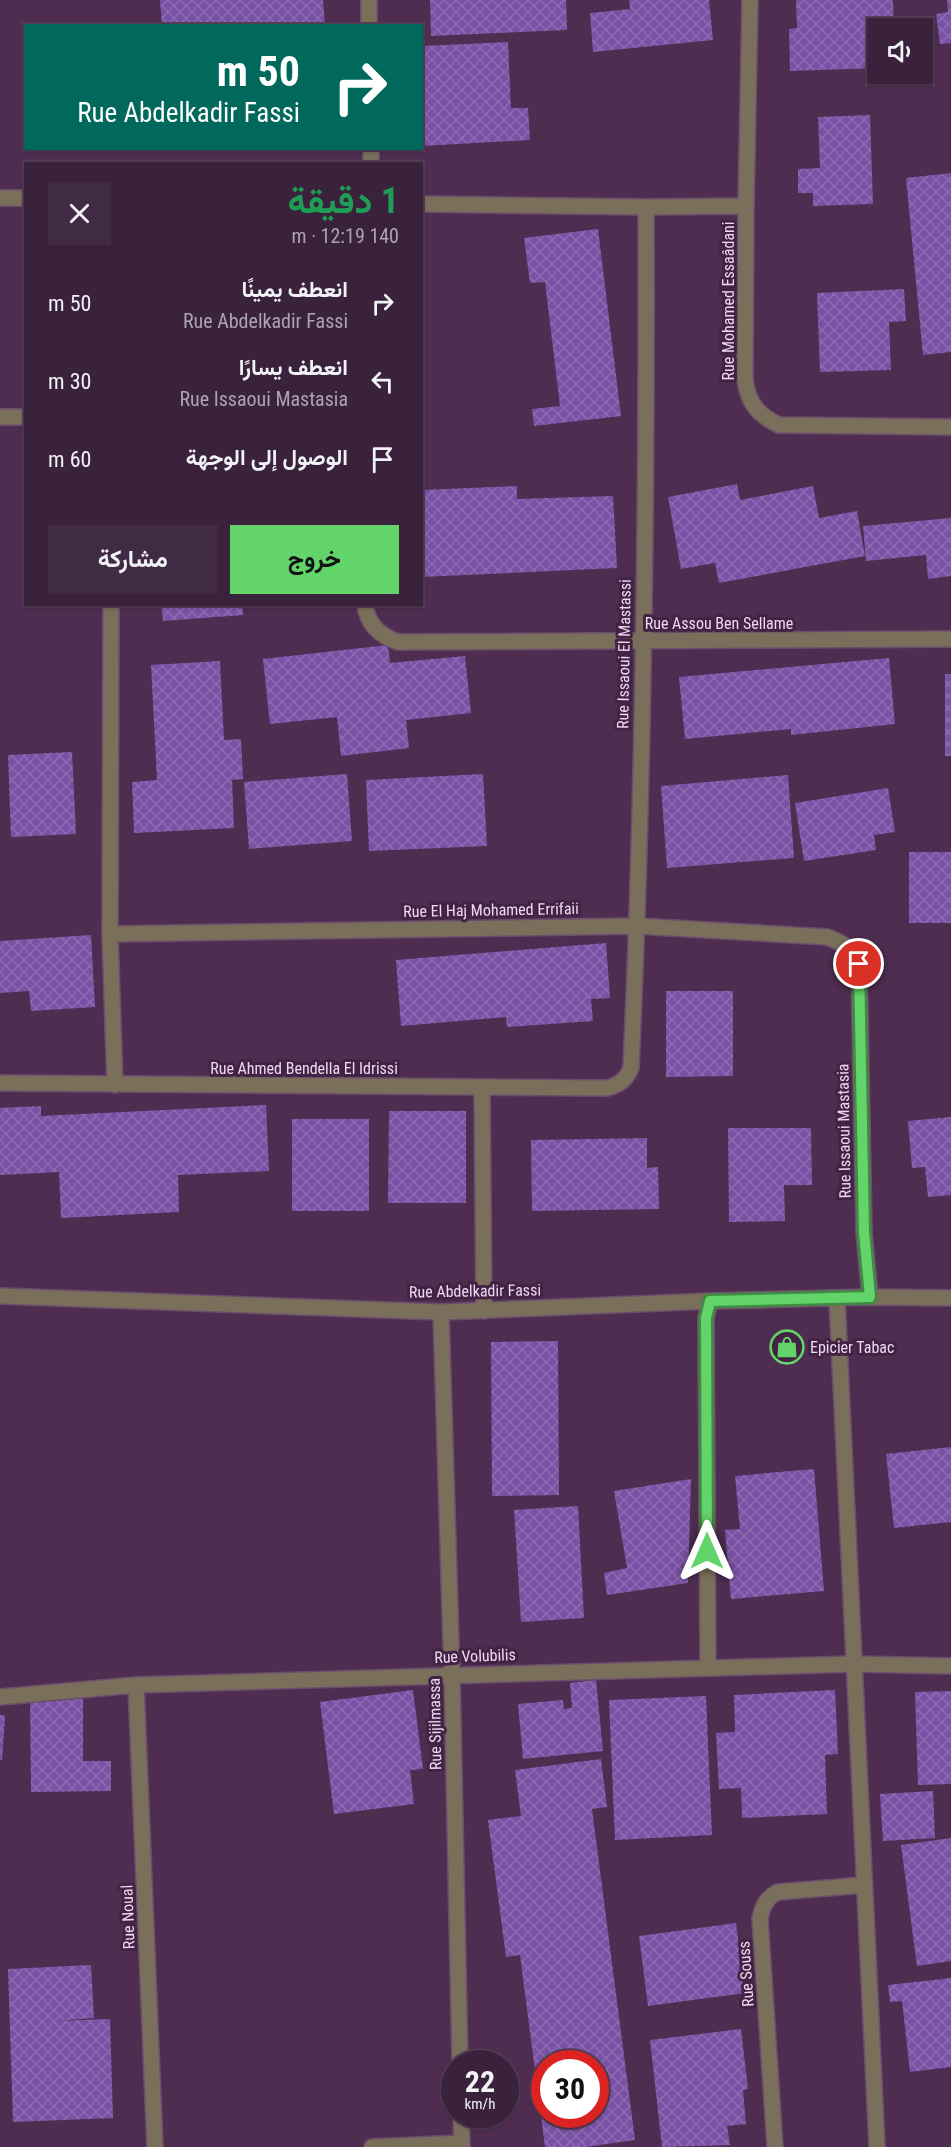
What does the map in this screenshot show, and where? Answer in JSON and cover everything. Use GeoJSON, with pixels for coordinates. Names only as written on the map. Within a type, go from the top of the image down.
{"type":"FeatureCollection","features":[{"type":"Feature","properties":{"kind":"street"},"geometry":{"type":"LineString","coordinates":[[369,0],[369,24]]}},
{"type":"Feature","properties":{"kind":"street","name":"Rue Mohamed Essaâdani"},"geometry":{"type":"LineString","coordinates":[[750,0],[746,206],[745,380],[747,395],[755,409],[766,419],[779,424],[951,427]]}},
{"type":"Feature","properties":{"kind":"street"},"geometry":{"type":"LineString","coordinates":[[0,198],[24,198]]}},
{"type":"Feature","properties":{"kind":"street"},"geometry":{"type":"LineString","coordinates":[[423,204],[746,206]]}},
{"type":"Feature","properties":{"kind":"street","name":"Rue Issaoui El Mastassi"},"geometry":{"type":"LineString","coordinates":[[607,1088],[620,1083],[631,1068],[637,926],[643,641],[646,207]]}},
{"type":"Feature","properties":{"kind":"street"},"geometry":{"type":"LineString","coordinates":[[0,417],[24,417]]}},
{"type":"Feature","properties":{"kind":"street"},"geometry":{"type":"LineString","coordinates":[[111,606],[110,934],[115,1084]]}},
{"type":"Feature","properties":{"kind":"street","name":"Rue Assou Ben Sellame"},"geometry":{"type":"LineString","coordinates":[[365,606],[369,621],[378,632],[385,638],[398,642],[951,639]]}},
{"type":"Feature","properties":{"kind":"street","name":"Rue El Haj Mohamed Errifaii"},"geometry":{"type":"LineString","coordinates":[[110,934],[637,926],[827,937],[845,944],[854,953],[859,964]]}},
{"type":"Feature","properties":{"kind":"street","name":"Rue Issaoui Mastasia"},"geometry":{"type":"LineString","coordinates":[[859,964],[864,1232],[870,1297]]}},
{"type":"Feature","properties":{"kind":"street","name":"Rue Ahmed Bendella El Idrissi"},"geometry":{"type":"LineString","coordinates":[[0,1083],[607,1088]]}},
{"type":"Feature","properties":{"kind":"street"},"geometry":{"type":"LineString","coordinates":[[482,1086],[484,1311]]}},
{"type":"Feature","properties":{"kind":"street","name":"Rue Abdelkadir Fassi"},"geometry":{"type":"LineString","coordinates":[[0,1296],[441,1311],[710,1301],[870,1297],[951,1298]]}},
{"type":"Feature","properties":{"kind":"street"},"geometry":{"type":"LineString","coordinates":[[837,1299],[877,2147]]}},
{"type":"Feature","properties":{"kind":"street"},"geometry":{"type":"LineString","coordinates":[[708,1668],[706,1318],[710,1301]]}},
{"type":"Feature","properties":{"kind":"street","name":"Rue Sijilmassa"},"geometry":{"type":"LineString","coordinates":[[441,1311],[460,2050]]}},
{"type":"Feature","properties":{"kind":"street","name":"Rue Volubilis"},"geometry":{"type":"LineString","coordinates":[[0,1696],[136,1685],[853,1664],[951,1665]]}},
{"type":"Feature","properties":{"kind":"street","name":"Rue Noual"},"geometry":{"type":"LineString","coordinates":[[136,1685],[155,2147]]}},
{"type":"Feature","properties":{"kind":"street","name":"Rue Souss"},"geometry":{"type":"LineString","coordinates":[[775,2147],[760,1918],[763,1906],[770,1896],[778,1892],[863,1885]]}},
{"type":"Feature","properties":{"kind":"street"},"geometry":{"type":"LineString","coordinates":[[372,2147],[462,2145],[461,2128]]}},
{"type":"Feature","properties":{"kind":"building"},"geometry":{"type":"Polygon","coordinates":[[[160,0],[323,0],[325,24],[162,24],[160,0]]]}},
{"type":"Feature","properties":{"kind":"building"},"geometry":{"type":"Polygon","coordinates":[[[430,0],[566,0],[567,30],[431,36],[430,0]]]}},
{"type":"Feature","properties":{"kind":"building"},"geometry":{"type":"Polygon","coordinates":[[[629,0],[709,0],[713,40],[593,52],[590,13],[630,9],[629,0]]]}},
{"type":"Feature","properties":{"kind":"building"},"geometry":{"type":"Polygon","coordinates":[[[796,0],[893,0],[894,18],[867,18],[867,68],[790,71],[789,29],[797,28],[796,0]]]}},
{"type":"Feature","properties":{"kind":"building"},"geometry":{"type":"Polygon","coordinates":[[[947,0],[951,0],[951,43],[940,44],[936,14],[948,12],[947,0]]]}},
{"type":"Feature","properties":{"kind":"building"},"geometry":{"type":"Polygon","coordinates":[[[508,42],[511,108],[528,108],[530,140],[423,146],[423,46],[508,42]]]}},
{"type":"Feature","properties":{"kind":"building"},"geometry":{"type":"Polygon","coordinates":[[[870,115],[873,204],[813,206],[813,193],[798,193],[798,169],[820,168],[818,117],[870,115]]]}},
{"type":"Feature","properties":{"kind":"building"},"geometry":{"type":"Polygon","coordinates":[[[951,173],[951,352],[923,355],[906,178],[951,173]]]}},
{"type":"Feature","properties":{"kind":"building"},"geometry":{"type":"Polygon","coordinates":[[[598,229],[621,416],[534,426],[532,409],[560,406],[545,282],[530,283],[524,238],[598,229]]]}},
{"type":"Feature","properties":{"kind":"building"},"geometry":{"type":"Polygon","coordinates":[[[904,289],[906,321],[889,322],[891,370],[820,372],[817,293],[904,289]]]}},
{"type":"Feature","properties":{"kind":"building"},"geometry":{"type":"Polygon","coordinates":[[[737,484],[740,500],[813,486],[819,518],[857,511],[865,556],[719,583],[715,563],[681,569],[668,497],[737,484]]]}},
{"type":"Feature","properties":{"kind":"building"},"geometry":{"type":"Polygon","coordinates":[[[517,486],[517,499],[613,496],[617,568],[423,577],[423,490],[517,486]]]}},
{"type":"Feature","properties":{"kind":"building"},"geometry":{"type":"Polygon","coordinates":[[[951,518],[951,576],[928,579],[926,555],[866,561],[863,526],[951,518]]]}},
{"type":"Feature","properties":{"kind":"building"},"geometry":{"type":"Polygon","coordinates":[[[161,606],[242,606],[243,615],[163,621],[161,606]]]}},
{"type":"Feature","properties":{"kind":"building"},"geometry":{"type":"Polygon","coordinates":[[[388,645],[390,663],[465,656],[471,713],[406,720],[409,748],[341,756],[337,717],[270,724],[263,659],[388,645]]]}},
{"type":"Feature","properties":{"kind":"building"},"geometry":{"type":"Polygon","coordinates":[[[889,658],[895,724],[791,735],[791,729],[685,739],[679,677],[889,658]]]}},
{"type":"Feature","properties":{"kind":"building"},"geometry":{"type":"Polygon","coordinates":[[[220,661],[224,740],[241,739],[243,779],[232,780],[234,828],[134,833],[132,782],[157,780],[151,665],[220,661]]]}},
{"type":"Feature","properties":{"kind":"building"},"geometry":{"type":"Polygon","coordinates":[[[945,674],[951,674],[951,756],[945,756],[945,674]]]}},
{"type":"Feature","properties":{"kind":"building"},"geometry":{"type":"Polygon","coordinates":[[[72,752],[76,834],[11,837],[8,755],[72,752]]]}},
{"type":"Feature","properties":{"kind":"building"},"geometry":{"type":"Polygon","coordinates":[[[347,774],[352,841],[249,849],[244,782],[347,774]]]}},
{"type":"Feature","properties":{"kind":"building"},"geometry":{"type":"Polygon","coordinates":[[[483,774],[487,846],[369,851],[366,780],[483,774]]]}},
{"type":"Feature","properties":{"kind":"building"},"geometry":{"type":"Polygon","coordinates":[[[788,775],[794,858],[667,868],[661,786],[788,775]]]}},
{"type":"Feature","properties":{"kind":"building"},"geometry":{"type":"Polygon","coordinates":[[[888,788],[895,832],[874,835],[876,850],[804,861],[795,803],[888,788]]]}},
{"type":"Feature","properties":{"kind":"building"},"geometry":{"type":"Polygon","coordinates":[[[909,852],[951,852],[951,923],[909,923],[909,852]]]}},
{"type":"Feature","properties":{"kind":"building"},"geometry":{"type":"Polygon","coordinates":[[[91,935],[95,1007],[31,1011],[29,991],[0,993],[0,941],[91,935]]]}},
{"type":"Feature","properties":{"kind":"building"},"geometry":{"type":"Polygon","coordinates":[[[606,943],[610,998],[591,999],[593,1021],[507,1027],[506,1017],[401,1026],[396,960],[606,943]]]}},
{"type":"Feature","properties":{"kind":"building"},"geometry":{"type":"Polygon","coordinates":[[[666,991],[733,991],[733,1076],[666,1077],[666,991]]]}},
{"type":"Feature","properties":{"kind":"building"},"geometry":{"type":"Polygon","coordinates":[[[266,1105],[269,1171],[178,1175],[179,1212],[61,1218],[59,1172],[0,1175],[0,1108],[41,1106],[41,1116],[266,1105]]]}},
{"type":"Feature","properties":{"kind":"building"},"geometry":{"type":"Polygon","coordinates":[[[389,1111],[466,1111],[466,1203],[388,1203],[389,1111]]]}},
{"type":"Feature","properties":{"kind":"building"},"geometry":{"type":"Polygon","coordinates":[[[951,1117],[951,1195],[928,1197],[925,1167],[912,1168],[908,1121],[951,1117]]]}},
{"type":"Feature","properties":{"kind":"building"},"geometry":{"type":"Polygon","coordinates":[[[292,1119],[369,1119],[369,1211],[292,1211],[292,1119]]]}},
{"type":"Feature","properties":{"kind":"building"},"geometry":{"type":"Polygon","coordinates":[[[728,1128],[811,1128],[812,1185],[784,1185],[785,1221],[729,1222],[728,1128]]]}},
{"type":"Feature","properties":{"kind":"building"},"geometry":{"type":"Polygon","coordinates":[[[647,1138],[647,1168],[658,1167],[659,1209],[532,1211],[531,1140],[647,1138]]]}},
{"type":"Feature","properties":{"kind":"building"},"geometry":{"type":"Polygon","coordinates":[[[558,1341],[559,1495],[492,1496],[491,1342],[558,1341]]]}},
{"type":"Feature","properties":{"kind":"building"},"geometry":{"type":"Polygon","coordinates":[[[951,1447],[951,1522],[894,1528],[886,1454],[951,1447]]]}},
{"type":"Feature","properties":{"kind":"building"},"geometry":{"type":"Polygon","coordinates":[[[814,1469],[824,1591],[731,1599],[725,1530],[740,1529],[735,1476],[814,1469]]]}},
{"type":"Feature","properties":{"kind":"building"},"geometry":{"type":"Polygon","coordinates":[[[691,1479],[688,1583],[607,1595],[604,1573],[627,1568],[614,1491],[691,1479]]]}},
{"type":"Feature","properties":{"kind":"building"},"geometry":{"type":"Polygon","coordinates":[[[578,1506],[584,1618],[521,1622],[514,1510],[578,1506]]]}},
{"type":"Feature","properties":{"kind":"building"},"geometry":{"type":"Polygon","coordinates":[[[596,1680],[603,1751],[523,1759],[518,1704],[563,1700],[564,1709],[572,1708],[570,1683],[596,1680]]]}},
{"type":"Feature","properties":{"kind":"building"},"geometry":{"type":"Polygon","coordinates":[[[413,1690],[423,1769],[410,1770],[414,1804],[334,1814],[320,1702],[413,1690]]]}},
{"type":"Feature","properties":{"kind":"building"},"geometry":{"type":"Polygon","coordinates":[[[835,1690],[838,1754],[825,1755],[827,1814],[742,1818],[741,1788],[719,1789],[716,1733],[735,1732],[734,1695],[835,1690]]]}},
{"type":"Feature","properties":{"kind":"building"},"geometry":{"type":"Polygon","coordinates":[[[951,1691],[951,1784],[918,1785],[915,1692],[951,1691]]]}},
{"type":"Feature","properties":{"kind":"building"},"geometry":{"type":"Polygon","coordinates":[[[706,1696],[712,1835],[615,1840],[609,1700],[706,1696]]]}},
{"type":"Feature","properties":{"kind":"building"},"geometry":{"type":"Polygon","coordinates":[[[83,1699],[83,1761],[111,1761],[111,1791],[31,1792],[30,1700],[83,1699]]]}},
{"type":"Feature","properties":{"kind":"building"},"geometry":{"type":"Polygon","coordinates":[[[0,1715],[5,1715],[2,1760],[0,1760],[0,1715]]]}},
{"type":"Feature","properties":{"kind":"building"},"geometry":{"type":"Polygon","coordinates":[[[601,1759],[607,1807],[592,1809],[635,2140],[585,2147],[545,2147],[543,2128],[609,2128],[609,2050],[532,2050],[520,1955],[506,1957],[488,1820],[521,1816],[515,1770],[601,1759]]]}},
{"type":"Feature","properties":{"kind":"building"},"geometry":{"type":"Polygon","coordinates":[[[933,1791],[935,1838],[883,1841],[880,1794],[933,1791]]]}},
{"type":"Feature","properties":{"kind":"building"},"geometry":{"type":"Polygon","coordinates":[[[951,1838],[951,1961],[917,1966],[901,1845],[951,1838]]]}},
{"type":"Feature","properties":{"kind":"building"},"geometry":{"type":"Polygon","coordinates":[[[736,1923],[745,1993],[648,2006],[639,1936],[736,1923]]]}},
{"type":"Feature","properties":{"kind":"building"},"geometry":{"type":"Polygon","coordinates":[[[91,1965],[94,2018],[54,2021],[110,2019],[113,2118],[13,2122],[8,1969],[91,1965]]]}},
{"type":"Feature","properties":{"kind":"building"},"geometry":{"type":"Polygon","coordinates":[[[951,1978],[951,2067],[910,2072],[902,2001],[890,2002],[888,1985],[951,1978]]]}},
{"type":"Feature","properties":{"kind":"building"},"geometry":{"type":"Polygon","coordinates":[[[741,2029],[748,2089],[743,2090],[746,2124],[727,2126],[730,2145],[662,2147],[650,2040],[741,2029]]]}},
{"type":"Feature","properties":{"kind":"place","name":"Epicier Tabac"},"geometry":{"type":"Point","coordinates":[787,1347]}},
{"type":"Feature","properties":{"kind":"route"},"geometry":{"type":"LineString","coordinates":[[707,1551],[706,1318],[710,1301],[870,1297],[864,1232],[859,964]]}}]}
